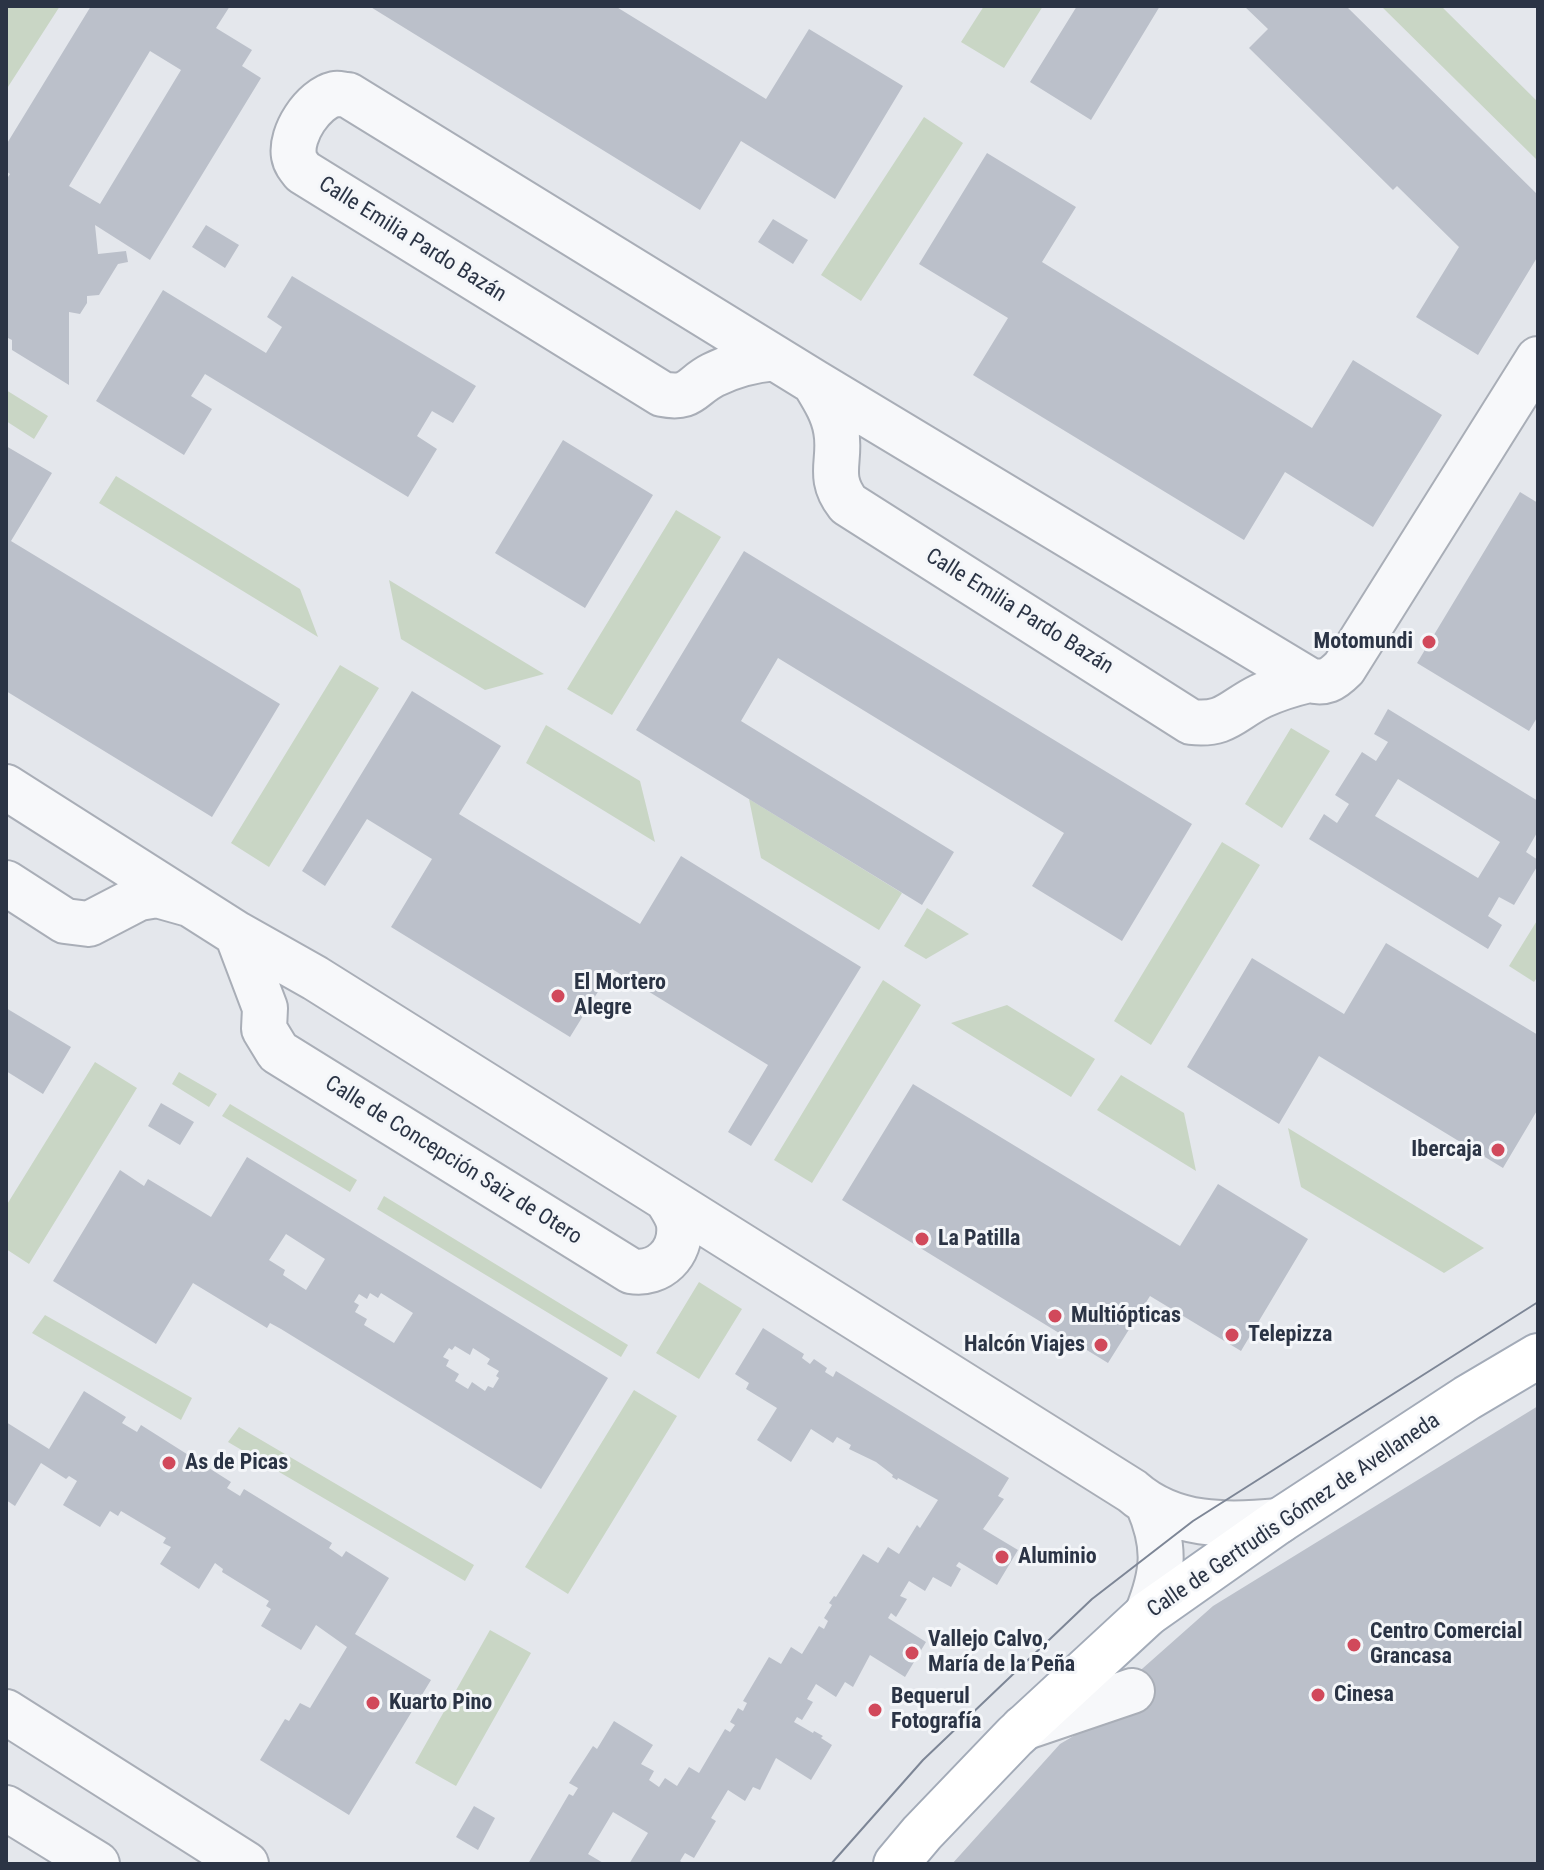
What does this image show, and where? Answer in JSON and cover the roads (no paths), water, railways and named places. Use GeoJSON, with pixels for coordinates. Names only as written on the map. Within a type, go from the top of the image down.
{"type":"FeatureCollection","features":[{"type":"Feature","properties":{"kind":"main road","name":"Calle de Gertrudis Gómez de Avellaneda"},"geometry":{"type":"LineString","coordinates":[[896,1864],[931,1823],[1023,1728],[1147,1614],[1279,1521],[1467,1398],[1538,1356]]}},
{"type":"Feature","properties":{"kind":"street","name":"Calle Emilia Pardo Bazán"},"geometry":{"type":"LineString","coordinates":[[775,358],[753,360],[709,377],[687,394],[675,397],[662,394],[303,172],[294,160],[293,145],[297,132],[322,101],[335,94],[348,95],[911,441],[1309,680],[1321,683],[1334,678],[1344,668],[1538,359]]}},
{"type":"Feature","properties":{"kind":"street","name":"Calle Emilia Pardo Bazán"},"geometry":{"type":"LineString","coordinates":[[687,302],[703,321],[712,340],[709,377]]}},
{"type":"Feature","properties":{"kind":"street","name":"Calle Emilia Pardo Bazán"},"geometry":{"type":"LineString","coordinates":[[814,382],[836,426],[839,454],[834,470],[836,482],[848,504],[1191,722],[1209,724],[1225,719],[1280,688],[1309,680]]}},
{"type":"Feature","properties":{"kind":"street","name":"Calle Emilia Pardo Bazán"},"geometry":{"type":"LineString","coordinates":[[839,454],[858,440],[874,434],[911,441]]}},
{"type":"Feature","properties":{"kind":"street","name":"Calle Emilia Pardo Bazán"},"geometry":{"type":"LineString","coordinates":[[1215,623],[1230,641],[1241,664],[1243,683],[1238,709]]}},
{"type":"Feature","properties":{"kind":"street"},"geometry":{"type":"LineString","coordinates":[[6,787],[237,934],[315,978],[1132,1491],[1148,1504],[1193,1521],[1243,1524],[1279,1521]]}},
{"type":"Feature","properties":{"kind":"street"},"geometry":{"type":"LineString","coordinates":[[108,916],[123,895],[122,874],[110,853]]}},
{"type":"Feature","properties":{"kind":"street"},"geometry":{"type":"LineString","coordinates":[[6,883],[65,921],[89,924],[139,898],[157,895],[189,904]]}},
{"type":"Feature","properties":{"kind":"street","name":"Calle de Concepción Saiz de Otero"},"geometry":{"type":"LineString","coordinates":[[237,934],[265,1008],[264,1029],[278,1052],[631,1271],[644,1274],[657,1270],[669,1257],[701,1242],[731,1242]]}},
{"type":"Feature","properties":{"kind":"street"},"geometry":{"type":"LineString","coordinates":[[265,1008],[284,983],[293,978],[315,978]]}},
{"type":"Feature","properties":{"kind":"street"},"geometry":{"type":"LineString","coordinates":[[668,1201],[680,1228],[669,1257]]}},
{"type":"Feature","properties":{"kind":"street"},"geometry":{"type":"LineString","coordinates":[[1147,1614],[1159,1584],[1161,1568],[1156,1523],[1148,1504]]}},
{"type":"Feature","properties":{"kind":"street"},"geometry":{"type":"LineString","coordinates":[[1023,1728],[1132,1691]]}},
{"type":"Feature","properties":{"kind":"street"},"geometry":{"type":"LineString","coordinates":[[6,1712],[246,1864]]}},
{"type":"Feature","properties":{"kind":"street"},"geometry":{"type":"LineString","coordinates":[[6,1808],[97,1864]]}},
{"type":"Feature","properties":{"kind":"tram line"},"geometry":{"type":"LineString","coordinates":[[831,1864],[923,1760],[1092,1599],[1193,1521],[1538,1302]]}},
{"type":"Feature","properties":{"kind":"place","name":"Motomundi"},"geometry":{"type":"Point","coordinates":[1429,642]}},
{"type":"Feature","properties":{"kind":"place","name":"El Mortero Alegre"},"geometry":{"type":"Point","coordinates":[558,996]}},
{"type":"Feature","properties":{"kind":"place","name":"Ibercaja"},"geometry":{"type":"Point","coordinates":[1498,1150]}},
{"type":"Feature","properties":{"kind":"place","name":"La Patilla"},"geometry":{"type":"Point","coordinates":[922,1239]}},
{"type":"Feature","properties":{"kind":"place","name":"Multiópticas"},"geometry":{"type":"Point","coordinates":[1055,1316]}},
{"type":"Feature","properties":{"kind":"place","name":"Telepizza"},"geometry":{"type":"Point","coordinates":[1232,1335]}},
{"type":"Feature","properties":{"kind":"place","name":"Halcón Viajes"},"geometry":{"type":"Point","coordinates":[1101,1345]}},
{"type":"Feature","properties":{"kind":"place","name":"As de Picas"},"geometry":{"type":"Point","coordinates":[169,1463]}},
{"type":"Feature","properties":{"kind":"place","name":"Aluminio"},"geometry":{"type":"Point","coordinates":[1002,1557]}},
{"type":"Feature","properties":{"kind":"place","name":"Centro Comercial Grancasa"},"geometry":{"type":"Point","coordinates":[1354,1645]}},
{"type":"Feature","properties":{"kind":"place","name":"Vallejo Calvo, María de la Peña"},"geometry":{"type":"Point","coordinates":[912,1653]}},
{"type":"Feature","properties":{"kind":"place","name":"Cinesa"},"geometry":{"type":"Point","coordinates":[1318,1695]}},
{"type":"Feature","properties":{"kind":"place","name":"Kuarto Pino"},"geometry":{"type":"Point","coordinates":[373,1703]}},
{"type":"Feature","properties":{"kind":"place","name":"Bequerul Fotografía"},"geometry":{"type":"Point","coordinates":[875,1710]}}]}
